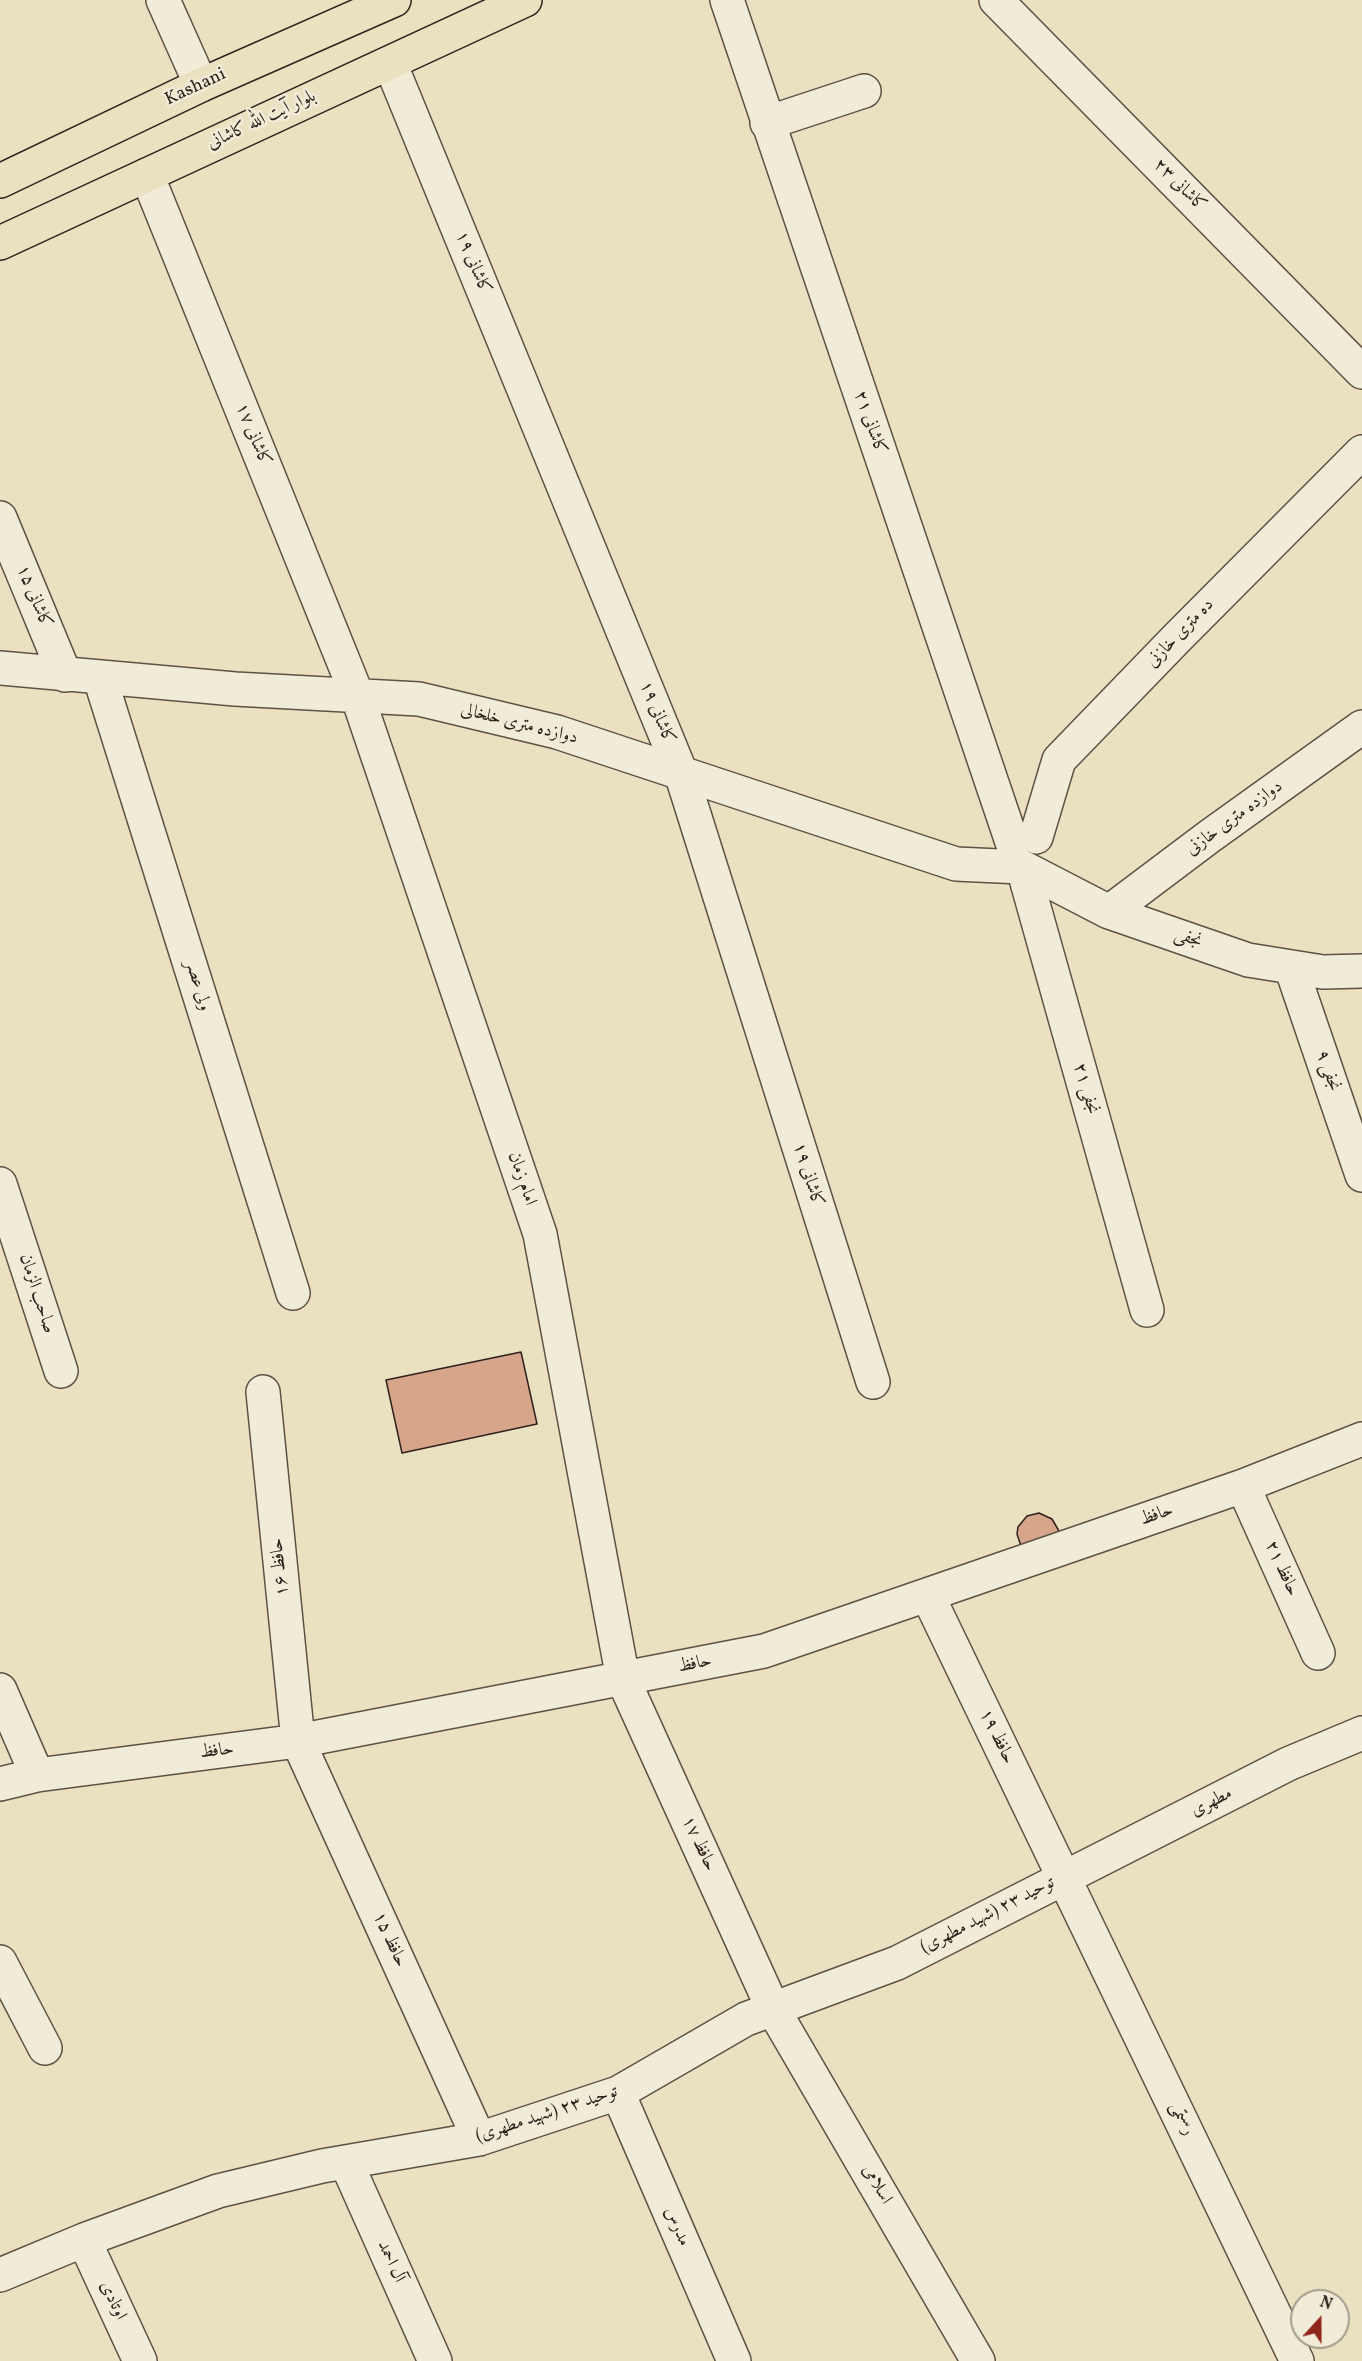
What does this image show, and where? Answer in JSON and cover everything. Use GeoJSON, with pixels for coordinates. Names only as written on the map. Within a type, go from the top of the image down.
{"type":"FeatureCollection","features":[{"type":"Feature","properties":{"kind":"main road","name":"Kashani"},"geometry":{"type":"LineString","coordinates":[[0,181],[201,85],[394,0]]}},
{"type":"Feature","properties":{"kind":"main road","name":"بلوار آیت الله کاشانی"},"geometry":{"type":"LineString","coordinates":[[0,243],[525,0]]}},
{"type":"Feature","properties":{"kind":"street"},"geometry":{"type":"LineString","coordinates":[[163,0],[201,85]]}},
{"type":"Feature","properties":{"kind":"street","name":"کاشانی ۲۱"},"geometry":{"type":"LineString","coordinates":[[727,0],[767,123],[1024,857]]}},
{"type":"Feature","properties":{"kind":"street","name":"کاشانی ۲۳"},"geometry":{"type":"LineString","coordinates":[[996,0],[1362,372]]}},
{"type":"Feature","properties":{"kind":"street","name":"کاشانی ۱۹"},"geometry":{"type":"LineString","coordinates":[[390,63],[681,773],[873,1382]]}},
{"type":"Feature","properties":{"kind":"street"},"geometry":{"type":"LineString","coordinates":[[767,123],[864,91]]}},
{"type":"Feature","properties":{"kind":"street","name":"کاشانی ۱۷"},"geometry":{"type":"LineString","coordinates":[[147,175],[357,695]]}},
{"type":"Feature","properties":{"kind":"street","name":"ده متری خازنی"},"geometry":{"type":"LineString","coordinates":[[1024,857],[1059,760],[1185,629],[1362,452]]}},
{"type":"Feature","properties":{"kind":"street","name":"کاشانی ۱۵"},"geometry":{"type":"LineString","coordinates":[[0,518],[65,675]]}},
{"type":"Feature","properties":{"kind":"street","name":"دوازده متری خلخالی"},"geometry":{"type":"LineString","coordinates":[[0,668],[100,678],[419,699],[545,729],[956,864],[1024,857]]}},
{"type":"Feature","properties":{"kind":"street","name":"ولی عصر"},"geometry":{"type":"LineString","coordinates":[[100,678],[293,1293]]}},
{"type":"Feature","properties":{"kind":"street","name":"امام زمان"},"geometry":{"type":"LineString","coordinates":[[357,695],[540,1234],[622,1679]]}},
{"type":"Feature","properties":{"kind":"street","name":"دوازده متری خازنی"},"geometry":{"type":"LineString","coordinates":[[1109,912],[1362,727]]}},
{"type":"Feature","properties":{"kind":"street","name":"نجفی"},"geometry":{"type":"LineString","coordinates":[[1024,857],[1109,912],[1248,960],[1323,972],[1362,971]]}},
{"type":"Feature","properties":{"kind":"street","name":"نجفی ۲۱"},"geometry":{"type":"LineString","coordinates":[[1024,857],[1147,1310]]}},
{"type":"Feature","properties":{"kind":"street","name":"نجفی ۹"},"geometry":{"type":"LineString","coordinates":[[1291,967],[1362,1175]]}},
{"type":"Feature","properties":{"kind":"street","name":"صاحب الزمان"},"geometry":{"type":"LineString","coordinates":[[0,1184],[61,1371]]}},
{"type":"Feature","properties":{"kind":"street","name":"حافظ ۱۶"},"geometry":{"type":"LineString","coordinates":[[263,1392],[298,1741]]}},
{"type":"Feature","properties":{"kind":"street","name":"حافظ"},"geometry":{"type":"LineString","coordinates":[[0,1784],[37,1775],[298,1741],[764,1651],[1243,1486],[1362,1439]]}},
{"type":"Feature","properties":{"kind":"street","name":"حافظ ۲۱"},"geometry":{"type":"LineString","coordinates":[[1243,1486],[1318,1653]]}},
{"type":"Feature","properties":{"kind":"street","name":"حافظ ۱۹"},"geometry":{"type":"LineString","coordinates":[[928,1596],[1064,1878]]}},
{"type":"Feature","properties":{"kind":"street","name":"حافظ ۱۷"},"geometry":{"type":"LineString","coordinates":[[622,1679],[773,2009]]}},
{"type":"Feature","properties":{"kind":"street"},"geometry":{"type":"LineString","coordinates":[[0,1690],[37,1775]]}},
{"type":"Feature","properties":{"kind":"street","name":"مطهری"},"geometry":{"type":"LineString","coordinates":[[1064,1878],[1288,1764],[1361,1735]]}},
{"type":"Feature","properties":{"kind":"street","name":"حافظ ۱۵"},"geometry":{"type":"LineString","coordinates":[[298,1741],[479,2139]]}},
{"type":"Feature","properties":{"kind":"street","name":"توحید ۲۳ (شهید مطهری)"},"geometry":{"type":"LineString","coordinates":[[0,2275],[84,2240],[218,2191],[346,2162],[479,2139],[618,2093],[746,2019],[897,1963],[1064,1878]]}},
{"type":"Feature","properties":{"kind":"street","name":"رستمی"},"geometry":{"type":"LineString","coordinates":[[1064,1878],[1297,2361]]}},
{"type":"Feature","properties":{"kind":"street"},"geometry":{"type":"LineString","coordinates":[[0,1962],[45,2048]]}},
{"type":"Feature","properties":{"kind":"street","name":"اسلامی"},"geometry":{"type":"LineString","coordinates":[[773,2009],[978,2361]]}},
{"type":"Feature","properties":{"kind":"street","name":"مدرس"},"geometry":{"type":"LineString","coordinates":[[618,2093],[734,2361]]}},
{"type":"Feature","properties":{"kind":"street","name":"آل احمد"},"geometry":{"type":"LineString","coordinates":[[346,2162],[435,2361]]}},
{"type":"Feature","properties":{"kind":"street","name":"اوتادی"},"geometry":{"type":"LineString","coordinates":[[84,2240],[140,2361]]}},
{"type":"Feature","properties":{"kind":"building"},"geometry":{"type":"Polygon","coordinates":[[[521,1352],[537,1424],[402,1453],[386,1380],[521,1352]]]}},
{"type":"Feature","properties":{"kind":"building"},"geometry":{"type":"Polygon","coordinates":[[[1039,1513],[1052,1519],[1059,1531],[1058,1538],[1021,1546],[1017,1534],[1018,1527],[1027,1516],[1039,1513]]]}}]}
